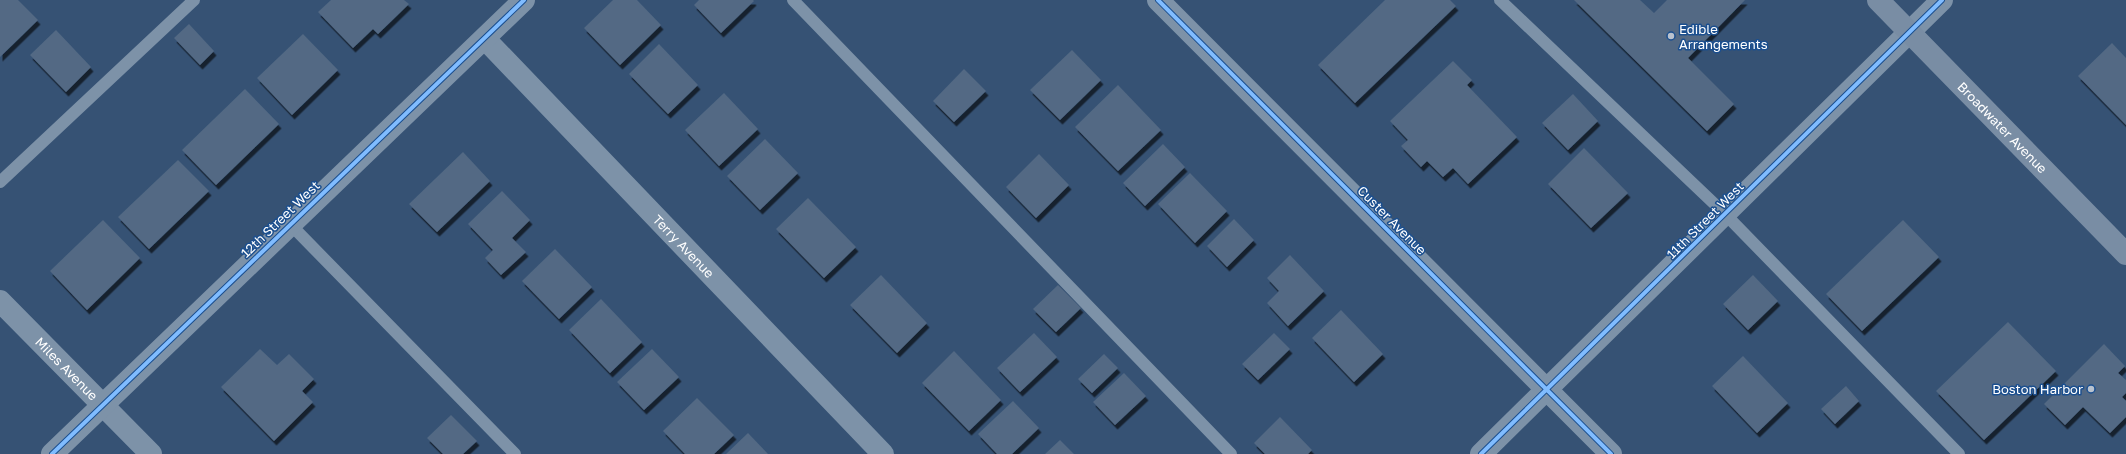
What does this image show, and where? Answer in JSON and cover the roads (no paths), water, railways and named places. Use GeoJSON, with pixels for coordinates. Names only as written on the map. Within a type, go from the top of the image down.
{"type":"FeatureCollection","features":[{"type":"Feature","properties":{"kind":"main road","name":"Broadwater Avenue"},"geometry":{"type":"LineString","coordinates":[[1878,0],[2126,254]]}},
{"type":"Feature","properties":{"kind":"street","name":"Custer Avenue"},"geometry":{"type":"LineString","coordinates":[[1158,0],[1611,454]]}},
{"type":"Feature","properties":{"kind":"street","name":"11th Street West"},"geometry":{"type":"LineString","coordinates":[[1481,454],[1942,0]]}},
{"type":"Feature","properties":{"kind":"street","name":"12th Street West"},"geometry":{"type":"LineString","coordinates":[[52,454],[484,39],[518,2]]}},
{"type":"Feature","properties":{"kind":"street","name":"Terry Avenue"},"geometry":{"type":"LineString","coordinates":[[484,39],[883,454]]}},
{"type":"Feature","properties":{"kind":"street","name":"Miles Avenue"},"geometry":{"type":"LineString","coordinates":[[0,301],[151,454]]}},
{"type":"Feature","properties":{"kind":"lane"},"geometry":{"type":"LineString","coordinates":[[0,182],[194,0]]}},
{"type":"Feature","properties":{"kind":"lane"},"geometry":{"type":"LineString","coordinates":[[793,0],[1231,454]]}},
{"type":"Feature","properties":{"kind":"lane"},"geometry":{"type":"LineString","coordinates":[[1500,0],[1726,214],[1959,454]]}},
{"type":"Feature","properties":{"kind":"lane"},"geometry":{"type":"LineString","coordinates":[[290,224],[515,454]]}},
{"type":"Feature","properties":{"kind":"place","name":"Edible Arrangements"},"geometry":{"type":"Point","coordinates":[1671,36]}},
{"type":"Feature","properties":{"kind":"place","name":"Boston Harbor"},"geometry":{"type":"Point","coordinates":[2091,389]}}]}
